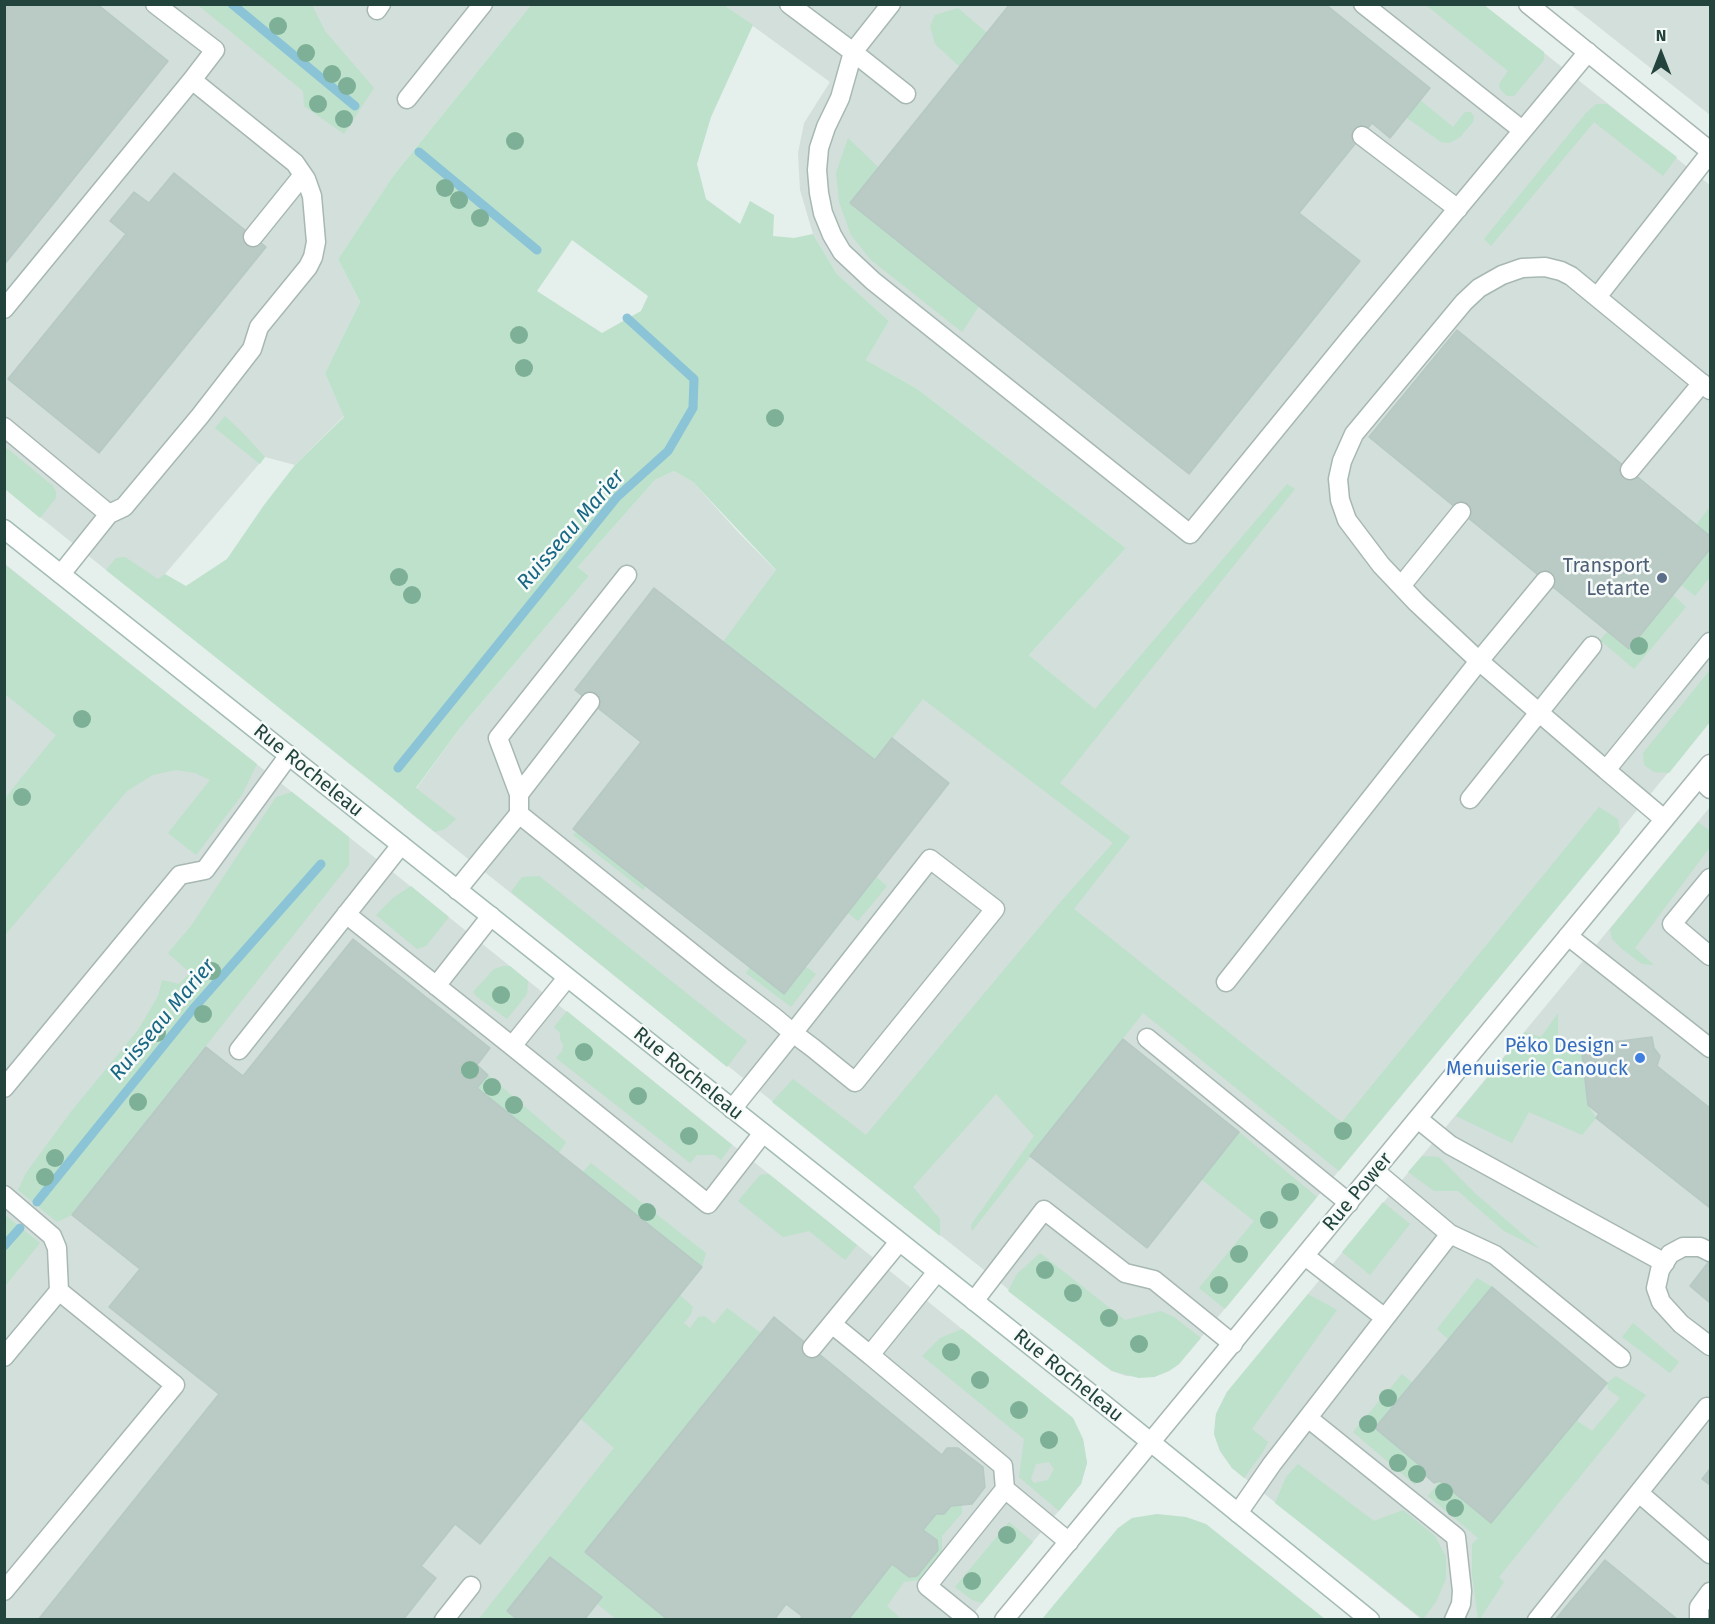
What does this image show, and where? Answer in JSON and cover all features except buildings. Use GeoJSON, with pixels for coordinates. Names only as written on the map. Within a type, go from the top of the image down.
{"type":"FeatureCollection","features":[{"type":"Feature","properties":{"kind":"street"},"geometry":{"type":"LineString","coordinates":[[4,309],[215,50],[155,4]]}},
{"type":"Feature","properties":{"kind":"street"},"geometry":{"type":"LineString","coordinates":[[407,99],[483,4]]}},
{"type":"Feature","properties":{"kind":"street"},"geometry":{"type":"LineString","coordinates":[[789,4],[906,94]]}},
{"type":"Feature","properties":{"kind":"street"},"geometry":{"type":"LineString","coordinates":[[891,4],[853,52],[840,98],[819,148],[817,170],[819,193],[823,213],[832,235],[842,252],[882,289],[1190,534],[1588,52]]}},
{"type":"Feature","properties":{"kind":"street"},"geometry":{"type":"LineString","coordinates":[[1363,4],[1522,130]]}},
{"type":"Feature","properties":{"kind":"street"},"geometry":{"type":"LineString","coordinates":[[1528,4],[1710,152],[1597,297]]}},
{"type":"Feature","properties":{"kind":"street"},"geometry":{"type":"LineString","coordinates":[[61,574],[109,514],[124,507],[200,416],[252,349],[259,327],[308,267],[313,257],[316,242],[312,196],[295,163],[192,80]]}},
{"type":"Feature","properties":{"kind":"street"},"geometry":{"type":"LineString","coordinates":[[1362,136],[1458,209]]}},
{"type":"Feature","properties":{"kind":"street"},"geometry":{"type":"LineString","coordinates":[[253,237],[303,175]]}},
{"type":"Feature","properties":{"kind":"street"},"geometry":{"type":"LineString","coordinates":[[1630,470],[1706,386],[1572,276],[1545,267],[1522,268],[1502,275],[1479,288],[1444,324],[1354,434],[1347,447],[1338,479],[1340,500],[1347,520],[1381,565],[1401,586],[1479,661],[1664,819]]}},
{"type":"Feature","properties":{"kind":"street"},"geometry":{"type":"LineString","coordinates":[[4,427],[109,514]]}},
{"type":"Feature","properties":{"kind":"street"},"geometry":{"type":"LineString","coordinates":[[1401,586],[1461,512]]}},
{"type":"Feature","properties":{"kind":"street","name":"Rue Rocheleau"},"geometry":{"type":"LineString","coordinates":[[4,529],[974,1301],[1365,1618]]}},
{"type":"Feature","properties":{"kind":"street"},"geometry":{"type":"LineString","coordinates":[[457,890],[519,814],[519,794],[498,738],[627,575]]}},
{"type":"Feature","properties":{"kind":"street"},"geometry":{"type":"LineString","coordinates":[[1226,982],[1479,661],[1545,581]]}},
{"type":"Feature","properties":{"kind":"street"},"geometry":{"type":"LineString","coordinates":[[1606,770],[1710,642]]}},
{"type":"Feature","properties":{"kind":"street"},"geometry":{"type":"LineString","coordinates":[[1470,799],[1592,646]]}},
{"type":"Feature","properties":{"kind":"street"},"geometry":{"type":"LineString","coordinates":[[519,794],[590,702]]}},
{"type":"Feature","properties":{"kind":"street"},"geometry":{"type":"LineString","coordinates":[[4,1088],[180,875],[205,870],[289,755]]}},
{"type":"Feature","properties":{"kind":"street","name":"Rue Power"},"geometry":{"type":"LineString","coordinates":[[1004,1620],[1664,819],[1705,783],[1710,764]]}},
{"type":"Feature","properties":{"kind":"street"},"geometry":{"type":"LineString","coordinates":[[519,814],[542,832],[794,1033],[855,1082],[995,909],[930,859],[794,1033],[732,1109]]}},
{"type":"Feature","properties":{"kind":"street"},"geometry":{"type":"LineString","coordinates":[[239,1050],[401,845]]}},
{"type":"Feature","properties":{"kind":"street"},"geometry":{"type":"LineString","coordinates":[[1710,878],[1672,924],[1710,956]]}},
{"type":"Feature","properties":{"kind":"street"},"geometry":{"type":"LineString","coordinates":[[346,914],[708,1203],[763,1133]]}},
{"type":"Feature","properties":{"kind":"street"},"geometry":{"type":"LineString","coordinates":[[436,986],[491,916]]}},
{"type":"Feature","properties":{"kind":"street"},"geometry":{"type":"LineString","coordinates":[[1569,936],[1710,1048]]}},
{"type":"Feature","properties":{"kind":"street"},"geometry":{"type":"LineString","coordinates":[[512,1046],[567,978]]}},
{"type":"Feature","properties":{"kind":"street"},"geometry":{"type":"LineString","coordinates":[[1147,1038],[1349,1203]]}},
{"type":"Feature","properties":{"kind":"street"},"geometry":{"type":"LineString","coordinates":[[1418,1119],[1450,1145],[1665,1263]]}},
{"type":"Feature","properties":{"kind":"street"},"geometry":{"type":"LineString","coordinates":[[1375,1171],[1450,1234],[1495,1255],[1621,1358]]}},
{"type":"Feature","properties":{"kind":"street"},"geometry":{"type":"LineString","coordinates":[[4,1195],[52,1236],[57,1248],[59,1291],[4,1357]]}},
{"type":"Feature","properties":{"kind":"street"},"geometry":{"type":"LineString","coordinates":[[974,1301],[1044,1210],[1125,1273],[1154,1280],[1233,1344]]}},
{"type":"Feature","properties":{"kind":"street"},"geometry":{"type":"LineString","coordinates":[[1238,1513],[1450,1234]]}},
{"type":"Feature","properties":{"kind":"street"},"geometry":{"type":"LineString","coordinates":[[812,1348],[899,1242]]}},
{"type":"Feature","properties":{"kind":"street"},"geometry":{"type":"LineString","coordinates":[[1710,1252],[1700,1247],[1683,1247],[1670,1254],[1660,1270],[1656,1288],[1661,1302],[1681,1324],[1710,1346]]}},
{"type":"Feature","properties":{"kind":"street"},"geometry":{"type":"LineString","coordinates":[[1305,1256],[1385,1318]]}},
{"type":"Feature","properties":{"kind":"street"},"geometry":{"type":"LineString","coordinates":[[870,1355],[937,1272]]}},
{"type":"Feature","properties":{"kind":"street"},"geometry":{"type":"LineString","coordinates":[[4,1591],[175,1385],[59,1291]]}},
{"type":"Feature","properties":{"kind":"street"},"geometry":{"type":"LineString","coordinates":[[832,1324],[1003,1466],[1005,1490],[927,1586],[969,1620]]}},
{"type":"Feature","properties":{"kind":"street"},"geometry":{"type":"LineString","coordinates":[[1537,1620],[1707,1407]]}},
{"type":"Feature","properties":{"kind":"street"},"geometry":{"type":"LineString","coordinates":[[1308,1418],[1456,1537],[1462,1591],[1461,1604],[1454,1620]]}},
{"type":"Feature","properties":{"kind":"street"},"geometry":{"type":"LineString","coordinates":[[1005,1490],[1069,1542]]}},
{"type":"Feature","properties":{"kind":"street"},"geometry":{"type":"LineString","coordinates":[[1639,1493],[1710,1554]]}},
{"type":"Feature","properties":{"kind":"street"},"geometry":{"type":"LineString","coordinates":[[444,1620],[471,1586]]}},
{"type":"Feature","properties":{"kind":"street"},"geometry":{"type":"LineString","coordinates":[[1699,1620],[1699,1607],[1710,1592]]}},
{"type":"Feature","properties":{"kind":"shaded area"},"geometry":{"type":"Polygon","coordinates":[[[4,5],[531,5],[393,176],[338,259],[360,302],[325,373],[344,416],[295,465],[265,457],[165,574],[146,602],[5,489],[4,5]]]}},
{"type":"Feature","properties":{"kind":"shaded area"},"geometry":{"type":"Polygon","coordinates":[[[724,5],[1484,5],[1710,185],[1710,722],[1179,1364],[1154,1377],[1126,1376],[1102,1364],[403,807],[460,728],[589,576],[578,567],[655,480],[674,471],[693,482],[737,531],[813,608],[1103,716],[1029,655],[1126,548],[916,388],[866,360],[889,321],[837,274],[813,234],[800,190],[798,153],[804,123],[830,82],[724,5]]]}},
{"type":"Feature","properties":{"kind":"shaded area"},"geometry":{"type":"Polygon","coordinates":[[[1571,5],[1710,5],[1710,115],[1571,5]]]}},
{"type":"Feature","properties":{"kind":"shaded area"},"geometry":{"type":"Polygon","coordinates":[[[5,564],[130,664],[5,798],[5,564]]]}},
{"type":"Feature","properties":{"kind":"shaded area"},"geometry":{"type":"Polygon","coordinates":[[[145,676],[1073,1418],[1083,1439],[1087,1463],[1081,1484],[969,1619],[5,1620],[5,845],[145,676]]]}},
{"type":"Feature","properties":{"kind":"shaded area"},"geometry":{"type":"Polygon","coordinates":[[[1710,807],[1710,1619],[1421,1619],[1232,1468],[1220,1451],[1214,1434],[1216,1414],[1227,1392],[1710,807]]]}},
{"type":"Feature","properties":{"kind":"green space"},"geometry":{"type":"Polygon","coordinates":[[[198,5],[312,5],[325,31],[374,88],[344,134],[304,106],[303,91],[198,5]]]}},
{"type":"Feature","properties":{"kind":"green space"},"geometry":{"type":"Polygon","coordinates":[[[531,5],[724,5],[753,25],[711,117],[697,164],[706,199],[740,224],[750,201],[774,215],[773,236],[794,238],[813,234],[837,274],[889,321],[866,360],[916,388],[1126,548],[1029,655],[1095,709],[1287,484],[1295,489],[1060,783],[1130,837],[1074,909],[1342,1122],[1599,807],[1618,819],[1620,832],[1339,1171],[1143,1013],[972,1231],[971,1225],[1034,1136],[996,1094],[913,1187],[940,1219],[940,1236],[772,1102],[793,1079],[866,1135],[1063,899],[1113,843],[923,699],[875,760],[723,642],[776,570],[693,482],[674,471],[655,480],[578,567],[589,576],[460,728],[416,788],[456,819],[445,829],[435,832],[106,570],[116,558],[125,557],[158,579],[165,574],[186,586],[227,559],[295,465],[344,417],[325,373],[360,302],[338,259],[393,176],[531,5]],[[572,240],[537,291],[602,333],[641,311],[648,296],[572,240]]]}},
{"type":"Feature","properties":{"kind":"green space"},"geometry":{"type":"Polygon","coordinates":[[[1426,5],[1484,5],[1544,52],[1544,60],[1514,96],[1507,96],[1500,89],[1499,84],[1508,71],[1426,5]]]}},
{"type":"Feature","properties":{"kind":"green space"},"geometry":{"type":"Polygon","coordinates":[[[958,8],[987,33],[960,67],[935,44],[930,26],[935,15],[958,8]]]}},
{"type":"Feature","properties":{"kind":"green space"},"geometry":{"type":"Polygon","coordinates":[[[1420,100],[1453,127],[1465,112],[1471,112],[1474,117],[1473,122],[1459,138],[1449,143],[1441,142],[1407,118],[1420,100]]]}},
{"type":"Feature","properties":{"kind":"green space"},"geometry":{"type":"Polygon","coordinates":[[[1596,104],[1607,104],[1677,157],[1663,176],[1594,122],[1491,246],[1484,239],[1586,113],[1596,104]]]}},
{"type":"Feature","properties":{"kind":"green space"},"geometry":{"type":"Polygon","coordinates":[[[848,138],[879,168],[851,204],[979,306],[962,332],[871,260],[851,235],[839,202],[836,173],[848,138]]]}},
{"type":"Feature","properties":{"kind":"green space"},"geometry":{"type":"Polygon","coordinates":[[[225,416],[265,457],[260,464],[215,428],[225,416]]]}},
{"type":"Feature","properties":{"kind":"green space"},"geometry":{"type":"Polygon","coordinates":[[[5,448],[53,486],[56,492],[56,498],[40,518],[5,489],[5,448]]]}},
{"type":"Feature","properties":{"kind":"green space"},"geometry":{"type":"Polygon","coordinates":[[[1708,509],[1710,511],[1710,536],[1696,525],[1708,509]]]}},
{"type":"Feature","properties":{"kind":"green space"},"geometry":{"type":"Polygon","coordinates":[[[1710,549],[1710,577],[1695,596],[1681,585],[1710,549]]]}},
{"type":"Feature","properties":{"kind":"green space"},"geometry":{"type":"Polygon","coordinates":[[[4,564],[257,764],[242,795],[196,855],[168,833],[210,780],[195,773],[176,770],[153,775],[127,791],[5,935],[5,798],[56,735],[5,694],[4,564]]]}},
{"type":"Feature","properties":{"kind":"green space"},"geometry":{"type":"Polygon","coordinates":[[[1673,595],[1686,607],[1634,669],[1600,640],[1607,632],[1629,649],[1673,595]]]}},
{"type":"Feature","properties":{"kind":"green space"},"geometry":{"type":"Polygon","coordinates":[[[1710,670],[1710,722],[1669,773],[1654,772],[1644,765],[1643,753],[1710,670]]]}},
{"type":"Feature","properties":{"kind":"green space"},"geometry":{"type":"Polygon","coordinates":[[[292,792],[349,837],[349,865],[72,1215],[57,1222],[18,1190],[26,1173],[70,1113],[138,1030],[158,996],[162,980],[179,984],[190,973],[168,953],[191,926],[276,797],[292,792]]]}},
{"type":"Feature","properties":{"kind":"green space"},"geometry":{"type":"Polygon","coordinates":[[[1698,822],[1709,830],[1710,847],[1635,948],[1654,965],[1642,964],[1612,939],[1610,929],[1698,822]]]}},
{"type":"Feature","properties":{"kind":"green space"},"geometry":{"type":"Polygon","coordinates":[[[576,832],[646,886],[643,890],[573,835],[576,832]]]}},
{"type":"Feature","properties":{"kind":"green space"},"geometry":{"type":"Polygon","coordinates":[[[539,876],[747,1041],[727,1067],[511,892],[522,877],[539,876]]]}},
{"type":"Feature","properties":{"kind":"green space"},"geometry":{"type":"Polygon","coordinates":[[[876,877],[887,886],[858,921],[848,913],[876,877]]]}},
{"type":"Feature","properties":{"kind":"green space"},"geometry":{"type":"Polygon","coordinates":[[[411,886],[449,917],[426,946],[417,949],[376,915],[393,898],[411,886]]]}},
{"type":"Feature","properties":{"kind":"green space"},"geometry":{"type":"Polygon","coordinates":[[[510,966],[528,981],[527,994],[507,1019],[473,992],[494,969],[510,966]]]}},
{"type":"Feature","properties":{"kind":"green space"},"geometry":{"type":"Polygon","coordinates":[[[805,966],[816,974],[791,1007],[746,973],[750,967],[805,966]]]}},
{"type":"Feature","properties":{"kind":"green space"},"geometry":{"type":"Polygon","coordinates":[[[567,1011],[732,1145],[721,1160],[715,1155],[697,1155],[690,1163],[556,1058],[562,1051],[563,1045],[560,1033],[554,1027],[567,1011]]]}},
{"type":"Feature","properties":{"kind":"green space"},"geometry":{"type":"Polygon","coordinates":[[[1558,1013],[1558,1045],[1581,1046],[1588,1105],[1596,1118],[1582,1135],[1529,1112],[1512,1143],[1456,1116],[1525,1032],[1541,1037],[1558,1013]]]}},
{"type":"Feature","properties":{"kind":"green space"},"geometry":{"type":"Polygon","coordinates":[[[488,1075],[566,1142],[559,1153],[477,1088],[488,1075]]]}},
{"type":"Feature","properties":{"kind":"green space"},"geometry":{"type":"Polygon","coordinates":[[[1239,1132],[1317,1197],[1225,1309],[1199,1288],[1254,1221],[1201,1179],[1239,1132]]]}},
{"type":"Feature","properties":{"kind":"green space"},"geometry":{"type":"Polygon","coordinates":[[[1422,1156],[1439,1157],[1477,1195],[1540,1249],[1504,1231],[1458,1191],[1434,1191],[1408,1172],[1422,1156]]]}},
{"type":"Feature","properties":{"kind":"green space"},"geometry":{"type":"Polygon","coordinates":[[[591,1163],[706,1253],[702,1267],[583,1172],[591,1163]]]}},
{"type":"Feature","properties":{"kind":"green space"},"geometry":{"type":"Polygon","coordinates":[[[769,1174],[857,1245],[845,1260],[809,1231],[783,1237],[738,1201],[760,1175],[769,1174]]]}},
{"type":"Feature","properties":{"kind":"green space"},"geometry":{"type":"Polygon","coordinates":[[[1383,1202],[1410,1224],[1370,1275],[1342,1252],[1383,1202]]]}},
{"type":"Feature","properties":{"kind":"green space"},"geometry":{"type":"Polygon","coordinates":[[[5,1215],[40,1243],[5,1286],[5,1215]]]}},
{"type":"Feature","properties":{"kind":"green space"},"geometry":{"type":"Polygon","coordinates":[[[1040,1253],[1125,1320],[1161,1311],[1174,1317],[1201,1338],[1179,1364],[1154,1377],[1139,1378],[1112,1371],[1008,1291],[1017,1274],[1040,1253]]]}},
{"type":"Feature","properties":{"kind":"green space"},"geometry":{"type":"Polygon","coordinates":[[[1477,1278],[1492,1287],[1449,1340],[1437,1329],[1477,1278]]]}},
{"type":"Feature","properties":{"kind":"green space"},"geometry":{"type":"Polygon","coordinates":[[[1308,1294],[1337,1310],[1252,1429],[1268,1442],[1244,1478],[1232,1468],[1220,1451],[1214,1434],[1216,1414],[1227,1392],[1308,1294]]]}},
{"type":"Feature","properties":{"kind":"green space"},"geometry":{"type":"Polygon","coordinates":[[[680,1295],[693,1307],[684,1323],[690,1328],[698,1317],[705,1316],[714,1324],[727,1308],[761,1333],[585,1552],[668,1619],[616,1619],[596,1603],[601,1597],[550,1557],[507,1611],[518,1619],[478,1620],[614,1448],[581,1419],[680,1295]]]}},
{"type":"Feature","properties":{"kind":"green space"},"geometry":{"type":"Polygon","coordinates":[[[1633,1323],[1679,1362],[1670,1373],[1622,1337],[1633,1323]]]}},
{"type":"Feature","properties":{"kind":"green space"},"geometry":{"type":"Polygon","coordinates":[[[962,1329],[1073,1418],[1083,1439],[1087,1463],[1081,1484],[1059,1511],[1019,1477],[1024,1439],[922,1356],[940,1338],[962,1329]],[[1049,1462],[1036,1464],[1031,1479],[1034,1483],[1048,1480],[1054,1469],[1049,1462]]]}},
{"type":"Feature","properties":{"kind":"green space"},"geometry":{"type":"Polygon","coordinates":[[[1402,1374],[1413,1383],[1375,1428],[1423,1468],[1423,1473],[1415,1485],[1353,1432],[1402,1374]]]}},
{"type":"Feature","properties":{"kind":"green space"},"geometry":{"type":"Polygon","coordinates":[[[1616,1376],[1646,1395],[1499,1577],[1504,1582],[1481,1617],[1483,1619],[1478,1619],[1472,1574],[1472,1544],[1478,1538],[1428,1496],[1440,1481],[1491,1523],[1576,1420],[1592,1431],[1620,1398],[1608,1389],[1607,1383],[1616,1376]]]}},
{"type":"Feature","properties":{"kind":"green space"},"geometry":{"type":"Polygon","coordinates":[[[1298,1464],[1374,1521],[1403,1510],[1435,1536],[1446,1557],[1446,1579],[1436,1602],[1423,1619],[1275,1503],[1286,1477],[1298,1464]]]}},
{"type":"Feature","properties":{"kind":"green space"},"geometry":{"type":"Polygon","coordinates":[[[962,1505],[962,1513],[942,1536],[942,1554],[920,1580],[904,1582],[887,1606],[899,1617],[897,1619],[848,1620],[892,1564],[909,1577],[917,1576],[938,1550],[937,1540],[923,1530],[936,1514],[951,1506],[962,1505]]]}},
{"type":"Feature","properties":{"kind":"green space"},"geometry":{"type":"Polygon","coordinates":[[[1157,1514],[1186,1517],[1206,1524],[1325,1619],[1042,1619],[1118,1528],[1132,1518],[1157,1514]]]}},
{"type":"Feature","properties":{"kind":"green space"},"geometry":{"type":"Polygon","coordinates":[[[1009,1522],[1033,1542],[982,1603],[972,1600],[955,1587],[1009,1522]]]}},
{"type":"Feature","properties":{"kind":"waterway","name":"Ruisseau Marier"},"geometry":{"type":"LineString","coordinates":[[232,4],[355,106]]}},
{"type":"Feature","properties":{"kind":"waterway","name":"Ruisseau Marier"},"geometry":{"type":"LineString","coordinates":[[419,152],[537,250]]}},
{"type":"Feature","properties":{"kind":"waterway","name":"Ruisseau Marier"},"geometry":{"type":"LineString","coordinates":[[398,768],[617,497],[668,451],[693,408],[694,379],[627,318]]}},
{"type":"Feature","properties":{"kind":"waterway","name":"Ruisseau Marier"},"geometry":{"type":"LineString","coordinates":[[37,1202],[193,1009],[321,864]]}},
{"type":"Feature","properties":{"kind":"waterway","name":"Ruisseau Marier"},"geometry":{"type":"LineString","coordinates":[[4,1246],[20,1228]]}},
{"type":"Feature","properties":{"kind":"place","name":"Transport Letarte"},"geometry":{"type":"Point","coordinates":[1662,578]}},
{"type":"Feature","properties":{"kind":"place","name":"Pëko Design - Menuiserie Canouck"},"geometry":{"type":"Point","coordinates":[1640,1058]}}]}
